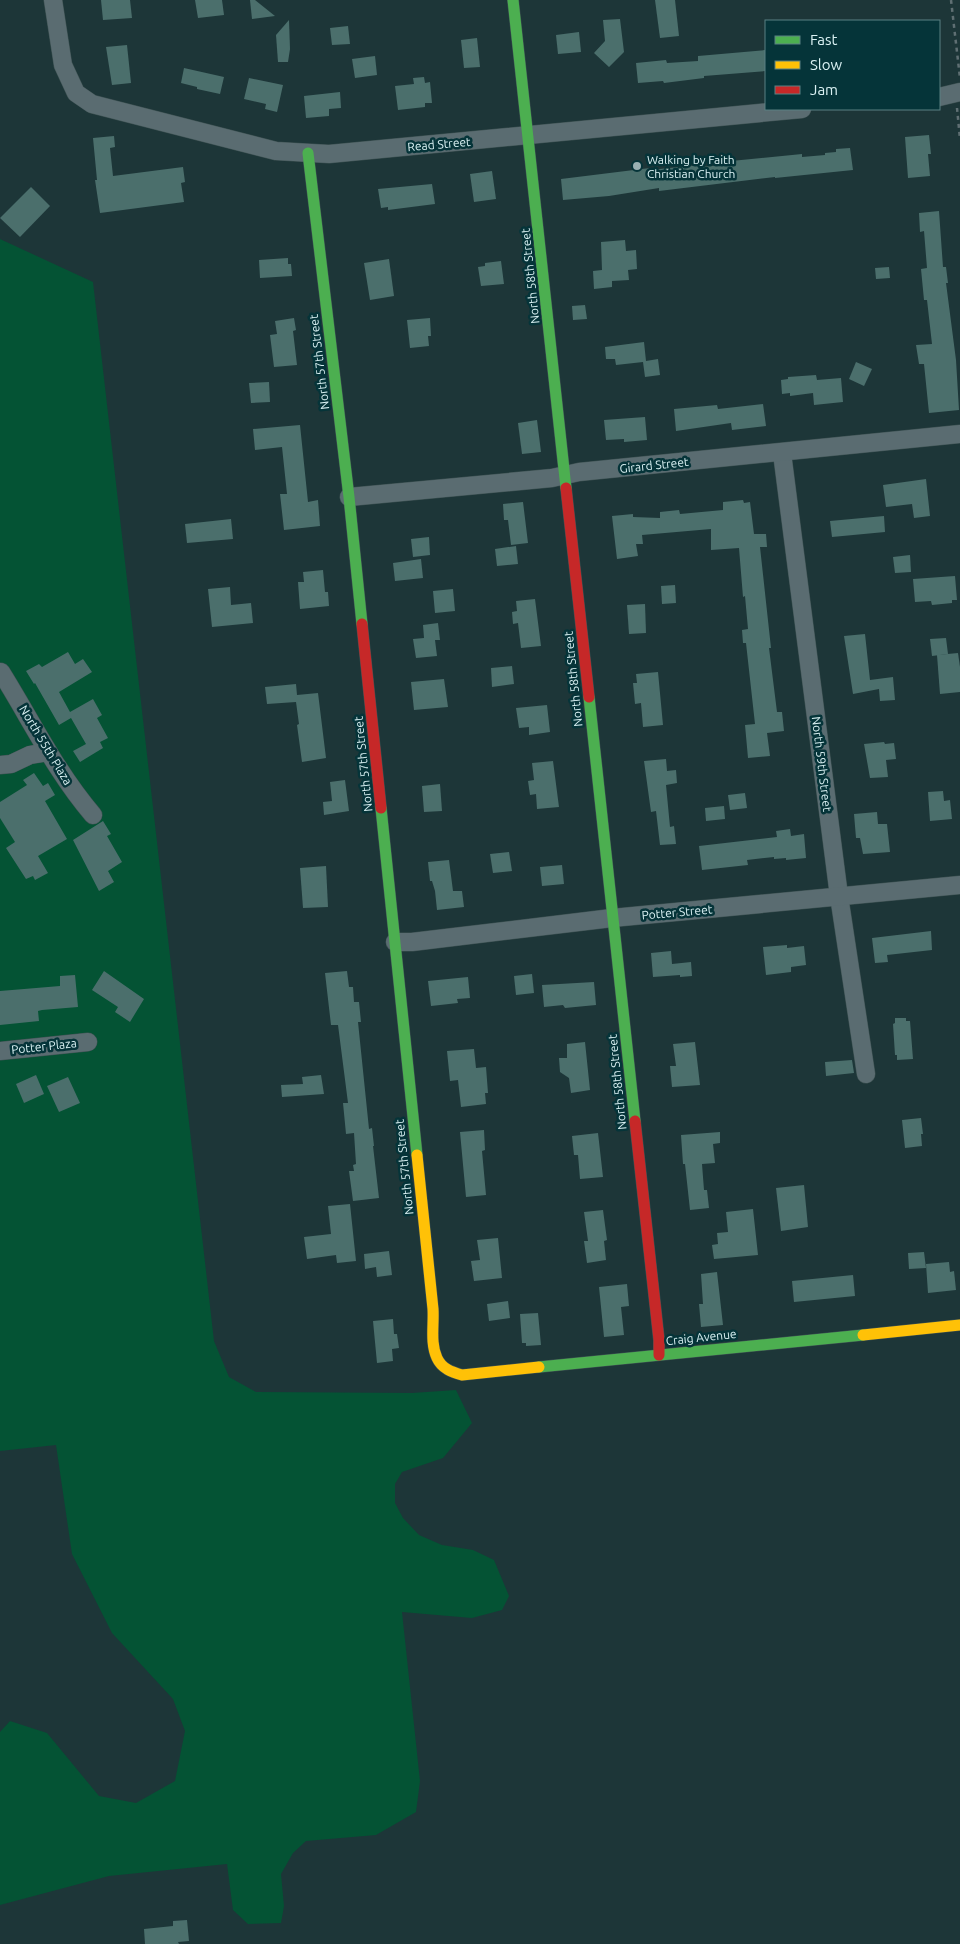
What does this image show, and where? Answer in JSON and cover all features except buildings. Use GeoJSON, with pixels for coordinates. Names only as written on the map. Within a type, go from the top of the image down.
{"type":"FeatureCollection","features":[{"type":"Feature","properties":{"kind":"street","name":"Read Street"},"geometry":{"type":"LineString","coordinates":[[53,0],[64,65],[76,93],[82,99],[92,104],[127,114],[276,151],[329,154],[791,110]]}},
{"type":"Feature","properties":{"kind":"street","name":"North 58th Street"},"geometry":{"type":"LineString","coordinates":[[513,0],[612,918],[660,1340],[659,1355]]}},
{"type":"Feature","properties":{"kind":"street"},"geometry":{"type":"LineString","coordinates":[[940,97],[959,92]]}},
{"type":"Feature","properties":{"kind":"street","name":"North 57th Street"},"geometry":{"type":"LineString","coordinates":[[308,153],[349,497],[433,1311],[435,1353],[445,1370]]}},
{"type":"Feature","properties":{"kind":"street","name":"Girard Street"},"geometry":{"type":"LineString","coordinates":[[349,497],[960,434]]}},
{"type":"Feature","properties":{"kind":"street","name":"North 59th Street"},"geometry":{"type":"LineString","coordinates":[[782,453],[839,896],[866,1074]]}},
{"type":"Feature","properties":{"kind":"street","name":"North 55th Plaza"},"geometry":{"type":"LineString","coordinates":[[1,672],[48,752],[93,815]]}},
{"type":"Feature","properties":{"kind":"street"},"geometry":{"type":"LineString","coordinates":[[0,765],[11,764],[30,755],[48,752]]}},
{"type":"Feature","properties":{"kind":"street","name":"Potter Street"},"geometry":{"type":"LineString","coordinates":[[395,942],[412,942],[612,918],[960,885]]}},
{"type":"Feature","properties":{"kind":"street","name":"Potter Plaza"},"geometry":{"type":"LineString","coordinates":[[0,1051],[88,1042]]}},
{"type":"Feature","properties":{"kind":"street","name":"Craig Avenue"},"geometry":{"type":"LineString","coordinates":[[445,1370],[462,1374],[960,1325]]}},
{"type":"Feature","properties":{"kind":"path"},"geometry":{"type":"LineString","coordinates":[[951,0],[960,81],[956,104],[960,139]]}},
{"type":"Feature","properties":{"kind":"green space"},"geometry":{"type":"Polygon","coordinates":[[[0,239],[93,282],[214,1341],[229,1377],[256,1392],[412,1393],[456,1390],[472,1423],[443,1458],[402,1472],[395,1484],[395,1503],[403,1518],[419,1535],[442,1545],[473,1550],[494,1560],[509,1596],[502,1610],[472,1618],[402,1612],[420,1781],[416,1812],[376,1835],[306,1841],[293,1853],[281,1874],[284,1906],[281,1923],[248,1924],[233,1910],[227,1864],[109,1876],[0,1905],[0,1732],[10,1721],[47,1733],[99,1796],[136,1803],[175,1781],[185,1731],[173,1699],[112,1633],[72,1554],[56,1445],[0,1451],[0,239]]]}},
{"type":"Feature","properties":{"kind":"traffic: fast"},"geometry":{"type":"LineString","coordinates":[[513,0],[566,488]]}},
{"type":"Feature","properties":{"kind":"traffic: fast"},"geometry":{"type":"LineString","coordinates":[[308,153],[349,497],[362,624]]}},
{"type":"Feature","properties":{"kind":"traffic: fast"},"geometry":{"type":"LineString","coordinates":[[589,697],[635,1121]]}},
{"type":"Feature","properties":{"kind":"traffic: fast"},"geometry":{"type":"LineString","coordinates":[[381,808],[417,1155]]}},
{"type":"Feature","properties":{"kind":"traffic: fast"},"geometry":{"type":"LineString","coordinates":[[539,1367],[863,1335]]}},
{"type":"Feature","properties":{"kind":"traffic: slow"},"geometry":{"type":"LineString","coordinates":[[417,1155],[433,1309],[434,1346],[439,1362],[448,1370],[462,1375],[539,1367]]}},
{"type":"Feature","properties":{"kind":"traffic: slow"},"geometry":{"type":"LineString","coordinates":[[863,1335],[960,1325]]}},
{"type":"Feature","properties":{"kind":"traffic: jam"},"geometry":{"type":"LineString","coordinates":[[566,488],[589,697]]}},
{"type":"Feature","properties":{"kind":"traffic: jam"},"geometry":{"type":"LineString","coordinates":[[362,624],[381,808]]}},
{"type":"Feature","properties":{"kind":"traffic: jam"},"geometry":{"type":"LineString","coordinates":[[635,1121],[659,1340],[659,1355]]}},
{"type":"Feature","properties":{"kind":"place","name":"Walking by Faith Christian Church"},"geometry":{"type":"Point","coordinates":[637,166]}}]}
